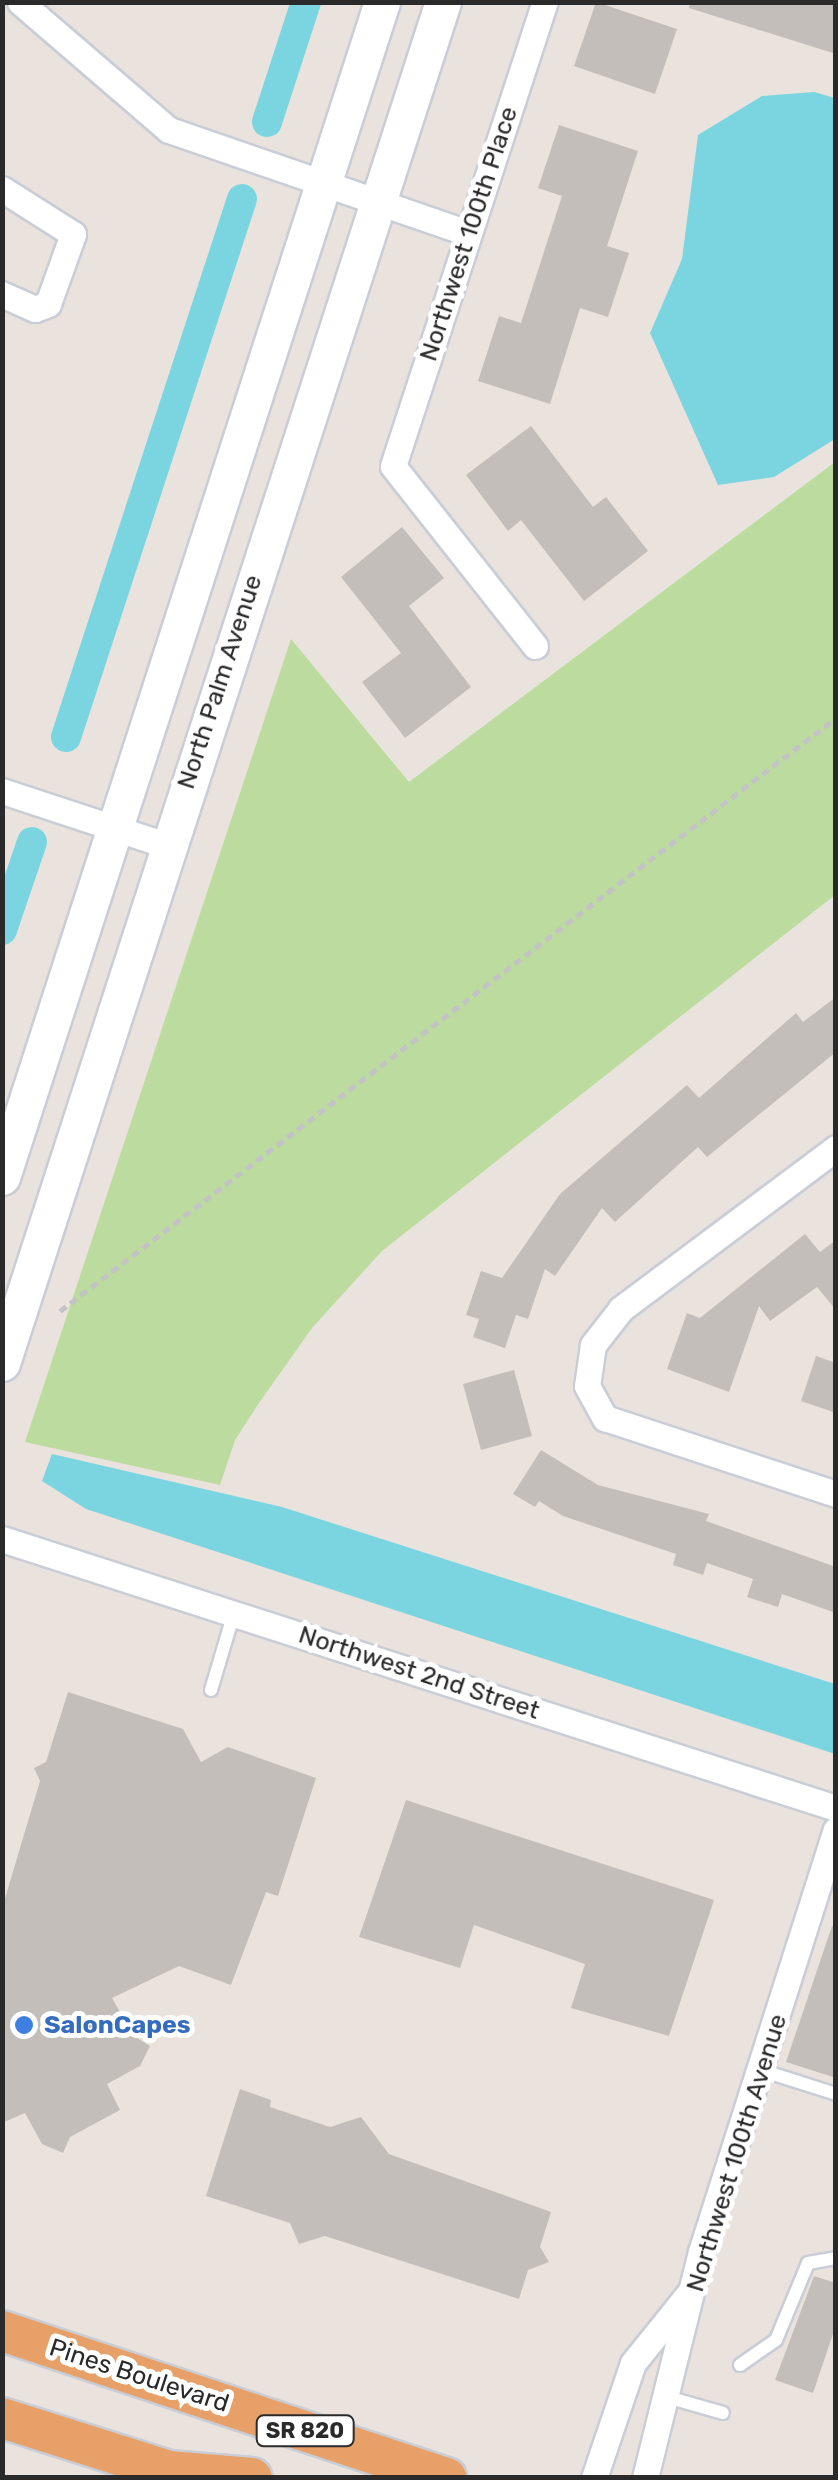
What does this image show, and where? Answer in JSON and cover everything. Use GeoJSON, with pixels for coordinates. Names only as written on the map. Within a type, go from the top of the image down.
{"type":"FeatureCollection","features":[{"type":"Feature","properties":{"kind":"highway","name":"Pines Boulevard"},"geometry":{"type":"LineString","coordinates":[[2,2331],[446,2478]]}},
{"type":"Feature","properties":{"kind":"highway"},"geometry":{"type":"LineString","coordinates":[[2,2418],[180,2474],[252,2478]]}},
{"type":"Feature","properties":{"kind":"main road"},"geometry":{"type":"LineString","coordinates":[[2,1176],[382,2]]}},
{"type":"Feature","properties":{"kind":"main road","name":"North Palm Avenue"},"geometry":{"type":"LineString","coordinates":[[2,1363],[166,844],[443,2]]}},
{"type":"Feature","properties":{"kind":"street"},"geometry":{"type":"LineString","coordinates":[[20,2],[169,130],[468,233]]}},
{"type":"Feature","properties":{"kind":"street","name":"Northwest 100th Place"},"geometry":{"type":"LineString","coordinates":[[535,646],[394,466],[545,2]]}},
{"type":"Feature","properties":{"kind":"street"},"geometry":{"type":"LineString","coordinates":[[2,294],[35,308],[48,304],[73,234],[5,200]]}},
{"type":"Feature","properties":{"kind":"street"},"geometry":{"type":"LineString","coordinates":[[2,792],[166,844]]}},
{"type":"Feature","properties":{"kind":"street"},"geometry":{"type":"LineString","coordinates":[[836,1148],[621,1309],[594,1345],[587,1386],[605,1418],[836,1494]]}},
{"type":"Feature","properties":{"kind":"street","name":"Northwest 2nd Street"},"geometry":{"type":"LineString","coordinates":[[2,1539],[836,1808]]}},
{"type":"Feature","properties":{"kind":"street","name":"Northwest 100th Avenue"},"geometry":{"type":"LineString","coordinates":[[645,2478],[694,2287],[761,2070],[827,1886],[836,1830]]}},
{"type":"Feature","properties":{"kind":"street"},"geometry":{"type":"LineString","coordinates":[[594,2478],[633,2364],[694,2287]]}},
{"type":"Feature","properties":{"kind":"lane"},"geometry":{"type":"LineString","coordinates":[[211,1690],[234,1613]]}},
{"type":"Feature","properties":{"kind":"lane"},"geometry":{"type":"LineString","coordinates":[[761,2070],[836,2094]]}},
{"type":"Feature","properties":{"kind":"lane"},"geometry":{"type":"LineString","coordinates":[[740,2365],[776,2340],[808,2263],[836,2258]]}},
{"type":"Feature","properties":{"kind":"lane"},"geometry":{"type":"LineString","coordinates":[[667,2397],[723,2413]]}},
{"type":"Feature","properties":{"kind":"path"},"geometry":{"type":"LineString","coordinates":[[60,1311],[836,718]]}},
{"type":"Feature","properties":{"kind":"green space"},"geometry":{"type":"Polygon","coordinates":[[[835,462],[835,895],[382,1251],[312,1328],[259,1403],[235,1440],[220,1485],[25,1442],[291,639],[409,782],[835,462]]]}},
{"type":"Feature","properties":{"kind":"water"},"geometry":{"type":"Polygon","coordinates":[[[814,92],[835,98],[835,439],[774,477],[718,485],[650,333],[682,259],[698,135],[762,96],[814,92]]]}},
{"type":"Feature","properties":{"kind":"water"},"geometry":{"type":"Polygon","coordinates":[[[52,1454],[282,1507],[835,1684],[835,1754],[86,1509],[42,1481],[52,1454]]]}},
{"type":"Feature","properties":{"kind":"building"},"geometry":{"type":"Polygon","coordinates":[[[596,2],[677,29],[655,94],[574,66],[596,2]]]}},
{"type":"Feature","properties":{"kind":"building"},"geometry":{"type":"Polygon","coordinates":[[[690,2],[836,2],[836,54],[689,8],[690,2]]]}},
{"type":"Feature","properties":{"kind":"building"},"geometry":{"type":"Polygon","coordinates":[[[559,125],[638,151],[607,246],[629,253],[608,317],[580,308],[550,404],[478,381],[499,316],[521,323],[562,196],[538,188],[559,125]]]}},
{"type":"Feature","properties":{"kind":"building"},"geometry":{"type":"Polygon","coordinates":[[[531,426],[593,507],[606,497],[648,551],[584,601],[521,520],[508,531],[466,475],[531,426]]]}},
{"type":"Feature","properties":{"kind":"building"},"geometry":{"type":"Polygon","coordinates":[[[402,527],[444,578],[409,606],[471,687],[405,738],[362,682],[401,653],[341,577],[402,527]]]}},
{"type":"Feature","properties":{"kind":"building"},"geometry":{"type":"Polygon","coordinates":[[[836,997],[836,1052],[707,1157],[698,1147],[615,1222],[602,1208],[555,1276],[545,1269],[528,1319],[516,1315],[505,1348],[473,1337],[479,1319],[466,1315],[481,1271],[502,1278],[560,1194],[687,1085],[699,1098],[796,1013],[803,1022],[836,997]]]}},
{"type":"Feature","properties":{"kind":"building"},"geometry":{"type":"Polygon","coordinates":[[[805,1234],[820,1252],[836,1240],[836,1310],[817,1287],[770,1321],[759,1306],[729,1392],[667,1369],[687,1313],[700,1318],[805,1234]]]}},
{"type":"Feature","properties":{"kind":"building"},"geometry":{"type":"Polygon","coordinates":[[[816,1356],[836,1363],[836,1413],[801,1401],[816,1356]]]}},
{"type":"Feature","properties":{"kind":"building"},"geometry":{"type":"Polygon","coordinates":[[[514,1370],[532,1436],[481,1450],[463,1384],[514,1370]]]}},
{"type":"Feature","properties":{"kind":"building"},"geometry":{"type":"Polygon","coordinates":[[[541,1450],[598,1485],[709,1514],[706,1521],[836,1567],[836,1613],[782,1594],[778,1607],[747,1597],[753,1579],[707,1563],[703,1575],[673,1565],[676,1554],[563,1516],[539,1501],[535,1507],[513,1494],[541,1450]]]}},
{"type":"Feature","properties":{"kind":"building"},"geometry":{"type":"Polygon","coordinates":[[[68,1692],[183,1729],[201,1762],[228,1747],[316,1778],[278,1896],[266,1892],[231,1985],[179,1966],[112,1998],[134,2036],[150,2046],[140,2066],[107,2084],[120,2110],[70,2137],[63,2153],[42,2144],[25,2113],[2,2123],[3,1905],[40,1781],[34,1768],[46,1762],[68,1692]]]}},
{"type":"Feature","properties":{"kind":"building"},"geometry":{"type":"Polygon","coordinates":[[[406,1800],[714,1900],[669,2036],[571,2008],[585,1964],[474,1925],[460,1968],[359,1937],[406,1800]]]}},
{"type":"Feature","properties":{"kind":"building"},"geometry":{"type":"Polygon","coordinates":[[[832,1926],[836,1927],[836,2078],[786,2062],[832,1926]]]}},
{"type":"Feature","properties":{"kind":"building"},"geometry":{"type":"Polygon","coordinates":[[[240,2089],[271,2100],[270,2107],[330,2127],[361,2117],[389,2154],[551,2212],[540,2247],[549,2262],[528,2270],[519,2299],[325,2236],[299,2244],[290,2223],[206,2196],[240,2089]]]}},
{"type":"Feature","properties":{"kind":"building"},"geometry":{"type":"Polygon","coordinates":[[[814,2276],[836,2283],[836,2325],[813,2393],[775,2380],[814,2276]]]}},
{"type":"Feature","properties":{"kind":"waterway"},"geometry":{"type":"LineString","coordinates":[[267,122],[306,2]]}},
{"type":"Feature","properties":{"kind":"waterway"},"geometry":{"type":"LineString","coordinates":[[66,737],[242,199]]}},
{"type":"Feature","properties":{"kind":"waterway"},"geometry":{"type":"LineString","coordinates":[[2,930],[32,842]]}},
{"type":"Feature","properties":{"kind":"place","name":"SalonCapes"},"geometry":{"type":"Point","coordinates":[24,2025]}}]}
